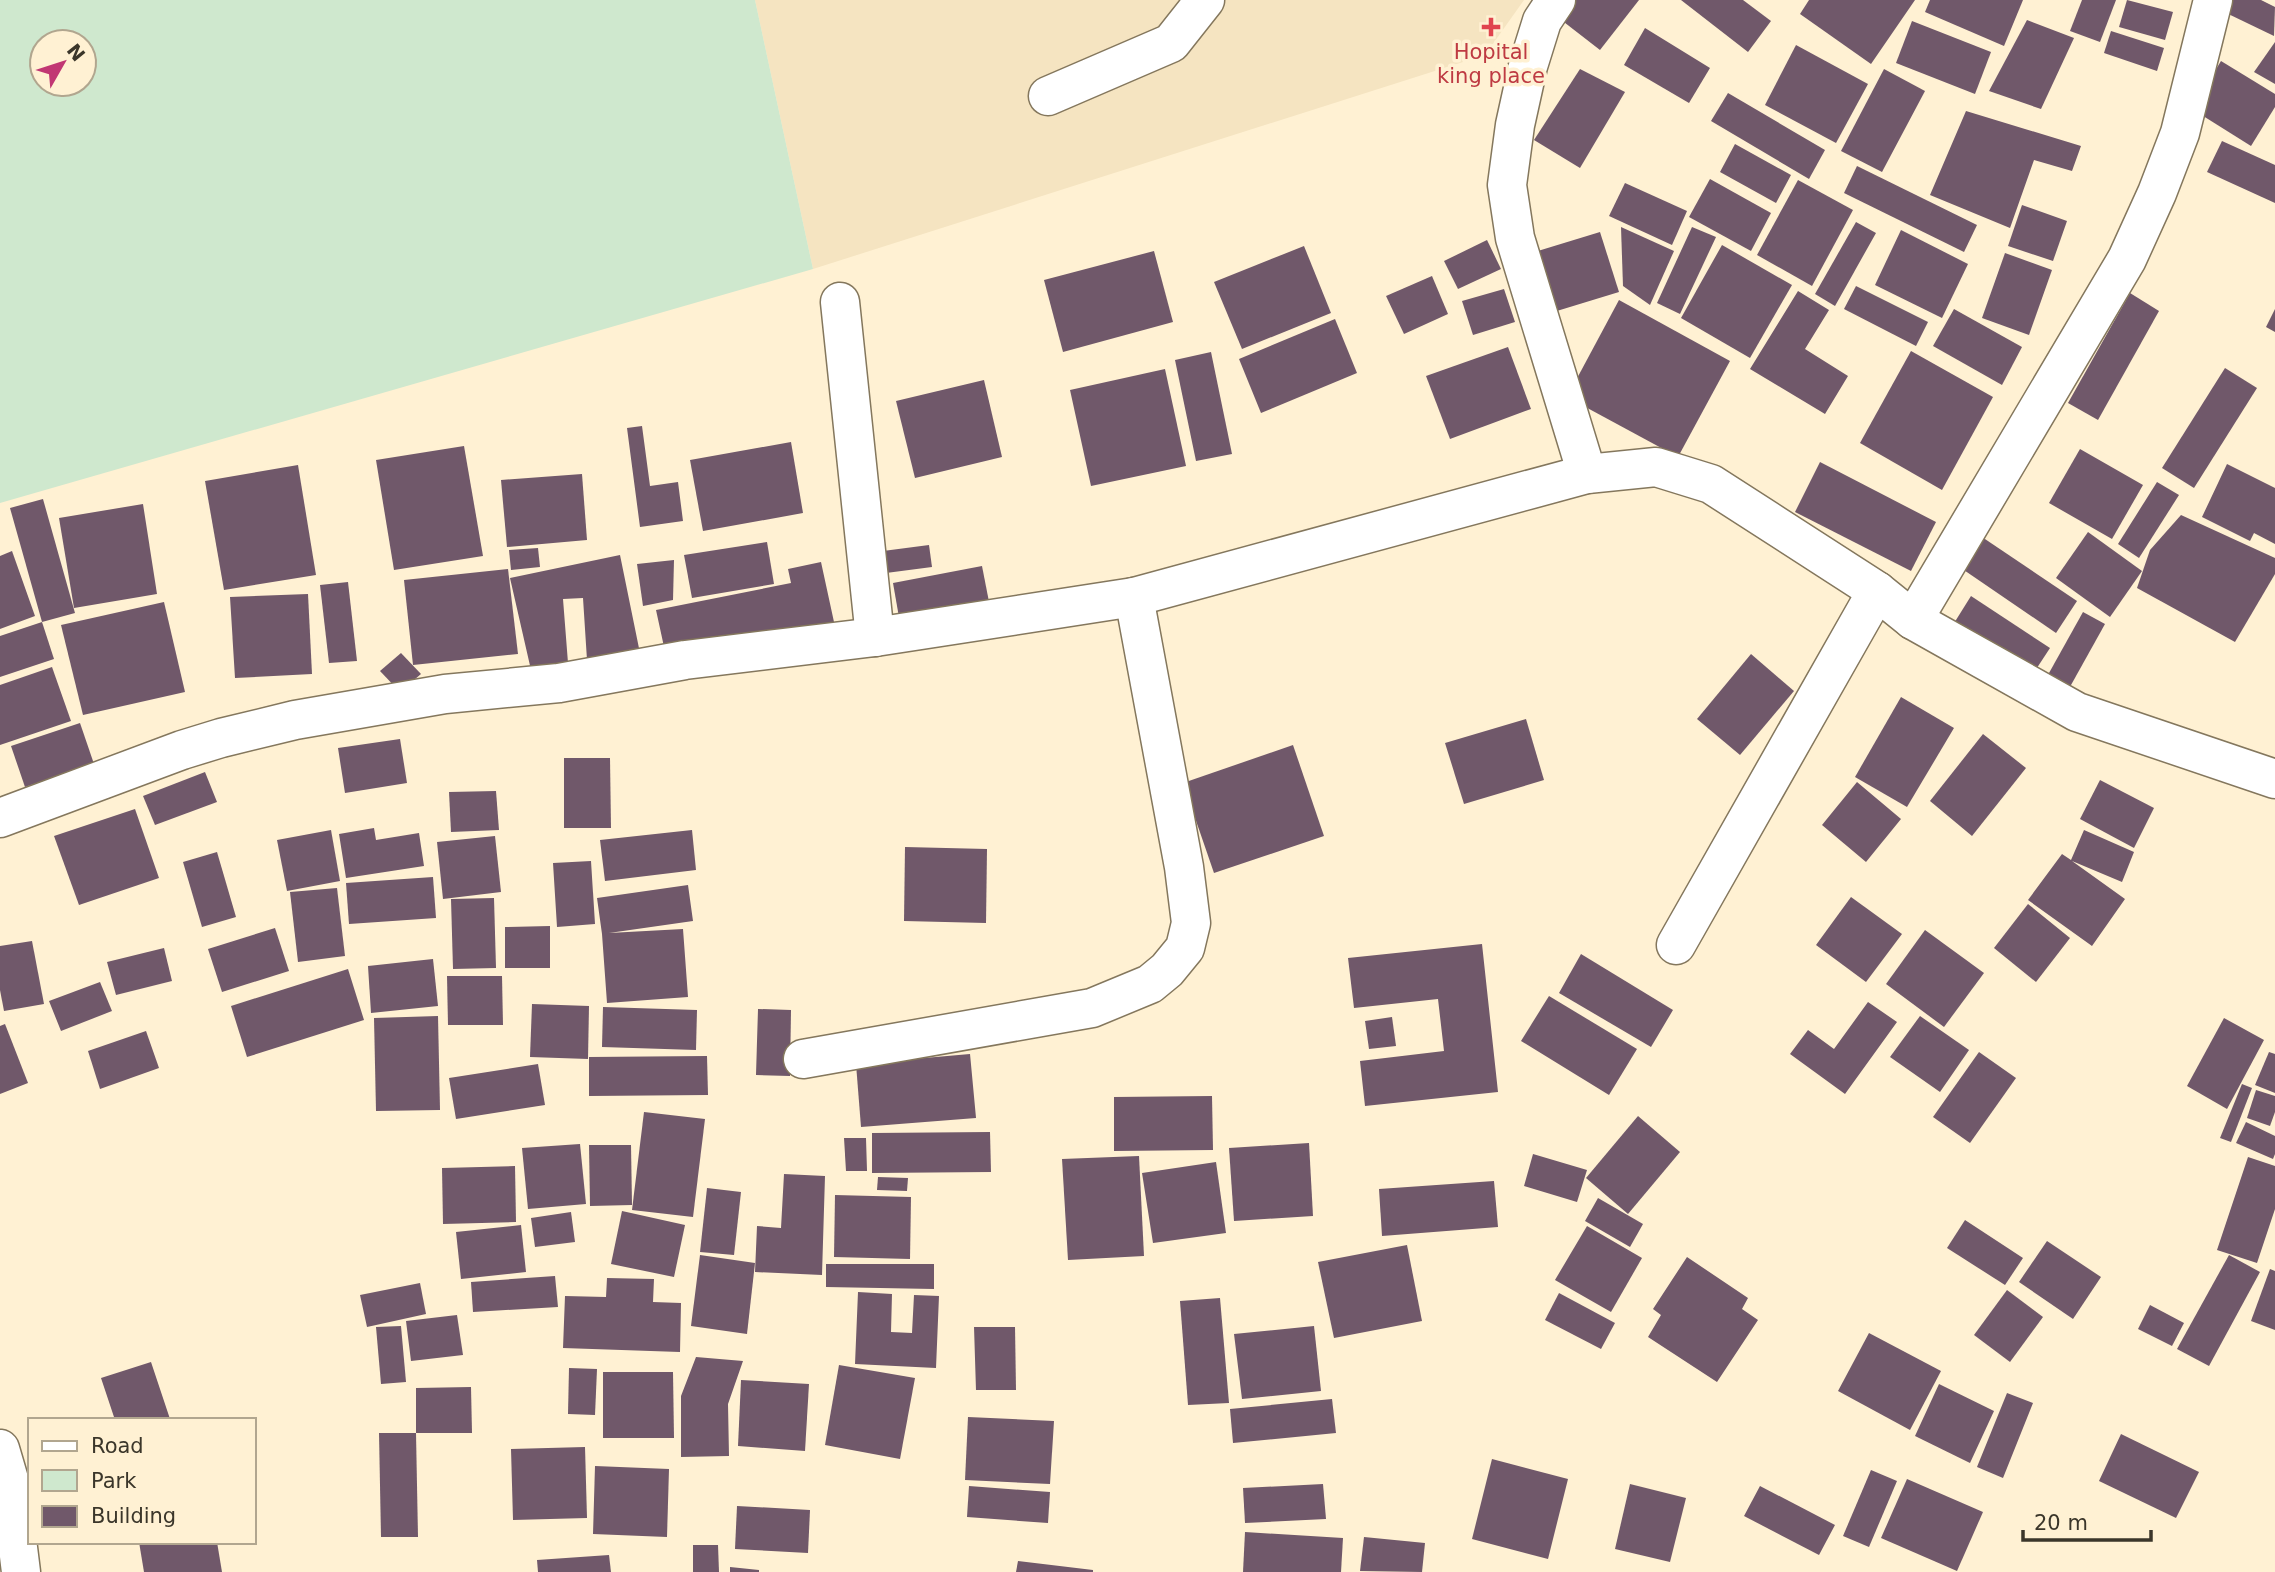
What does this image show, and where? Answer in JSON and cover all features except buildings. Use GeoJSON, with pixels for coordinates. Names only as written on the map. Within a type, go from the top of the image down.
{"type":"FeatureCollection","features":[{"type":"Feature","properties":{"kind":"street"},"geometry":{"type":"LineString","coordinates":[[1048,96],[1171,43],[1205,0]]}},
{"type":"Feature","properties":{"kind":"street"},"geometry":{"type":"LineString","coordinates":[[1556,0],[1542,21],[1528,66],[1515,125],[1507,185],[1515,238],[1587,474]]}},
{"type":"Feature","properties":{"kind":"street"},"geometry":{"type":"LineString","coordinates":[[1913,620],[2127,259],[2180,133],[2213,0]]}},
{"type":"Feature","properties":{"kind":"street"},"geometry":{"type":"LineString","coordinates":[[840,302],[875,637]]}},
{"type":"Feature","properties":{"kind":"street"},"geometry":{"type":"LineString","coordinates":[[0,818],[182,750],[295,720],[445,694],[559,683],[685,660],[875,637],[1134,597],[1587,474],[1656,467],[1711,484],[1877,591],[1913,620],[2077,712],[2275,779]]}},
{"type":"Feature","properties":{"kind":"street"},"geometry":{"type":"LineString","coordinates":[[1676,945],[1877,591]]}},
{"type":"Feature","properties":{"kind":"street"},"geometry":{"type":"LineString","coordinates":[[803,1059],[1092,1008],[1150,984],[1167,970],[1185,948],[1191,923],[1184,867],[1134,597]]}},
{"type":"Feature","properties":{"kind":"street"},"geometry":{"type":"LineString","coordinates":[[0,1449],[10,1483],[21,1572]]}},
{"type":"Feature","properties":{"kind":"shaded area"},"geometry":{"type":"Polygon","coordinates":[[[755,0],[1524,0],[1485,55],[813,269],[755,0]]]}},
{"type":"Feature","properties":{"kind":"green space"},"geometry":{"type":"Polygon","coordinates":[[[0,0],[755,0],[813,269],[0,503],[0,0]]]}},
{"type":"Feature","properties":{"kind":"place","name":"Hopital king place"},"geometry":{"type":"Point","coordinates":[1491,27]}}]}
